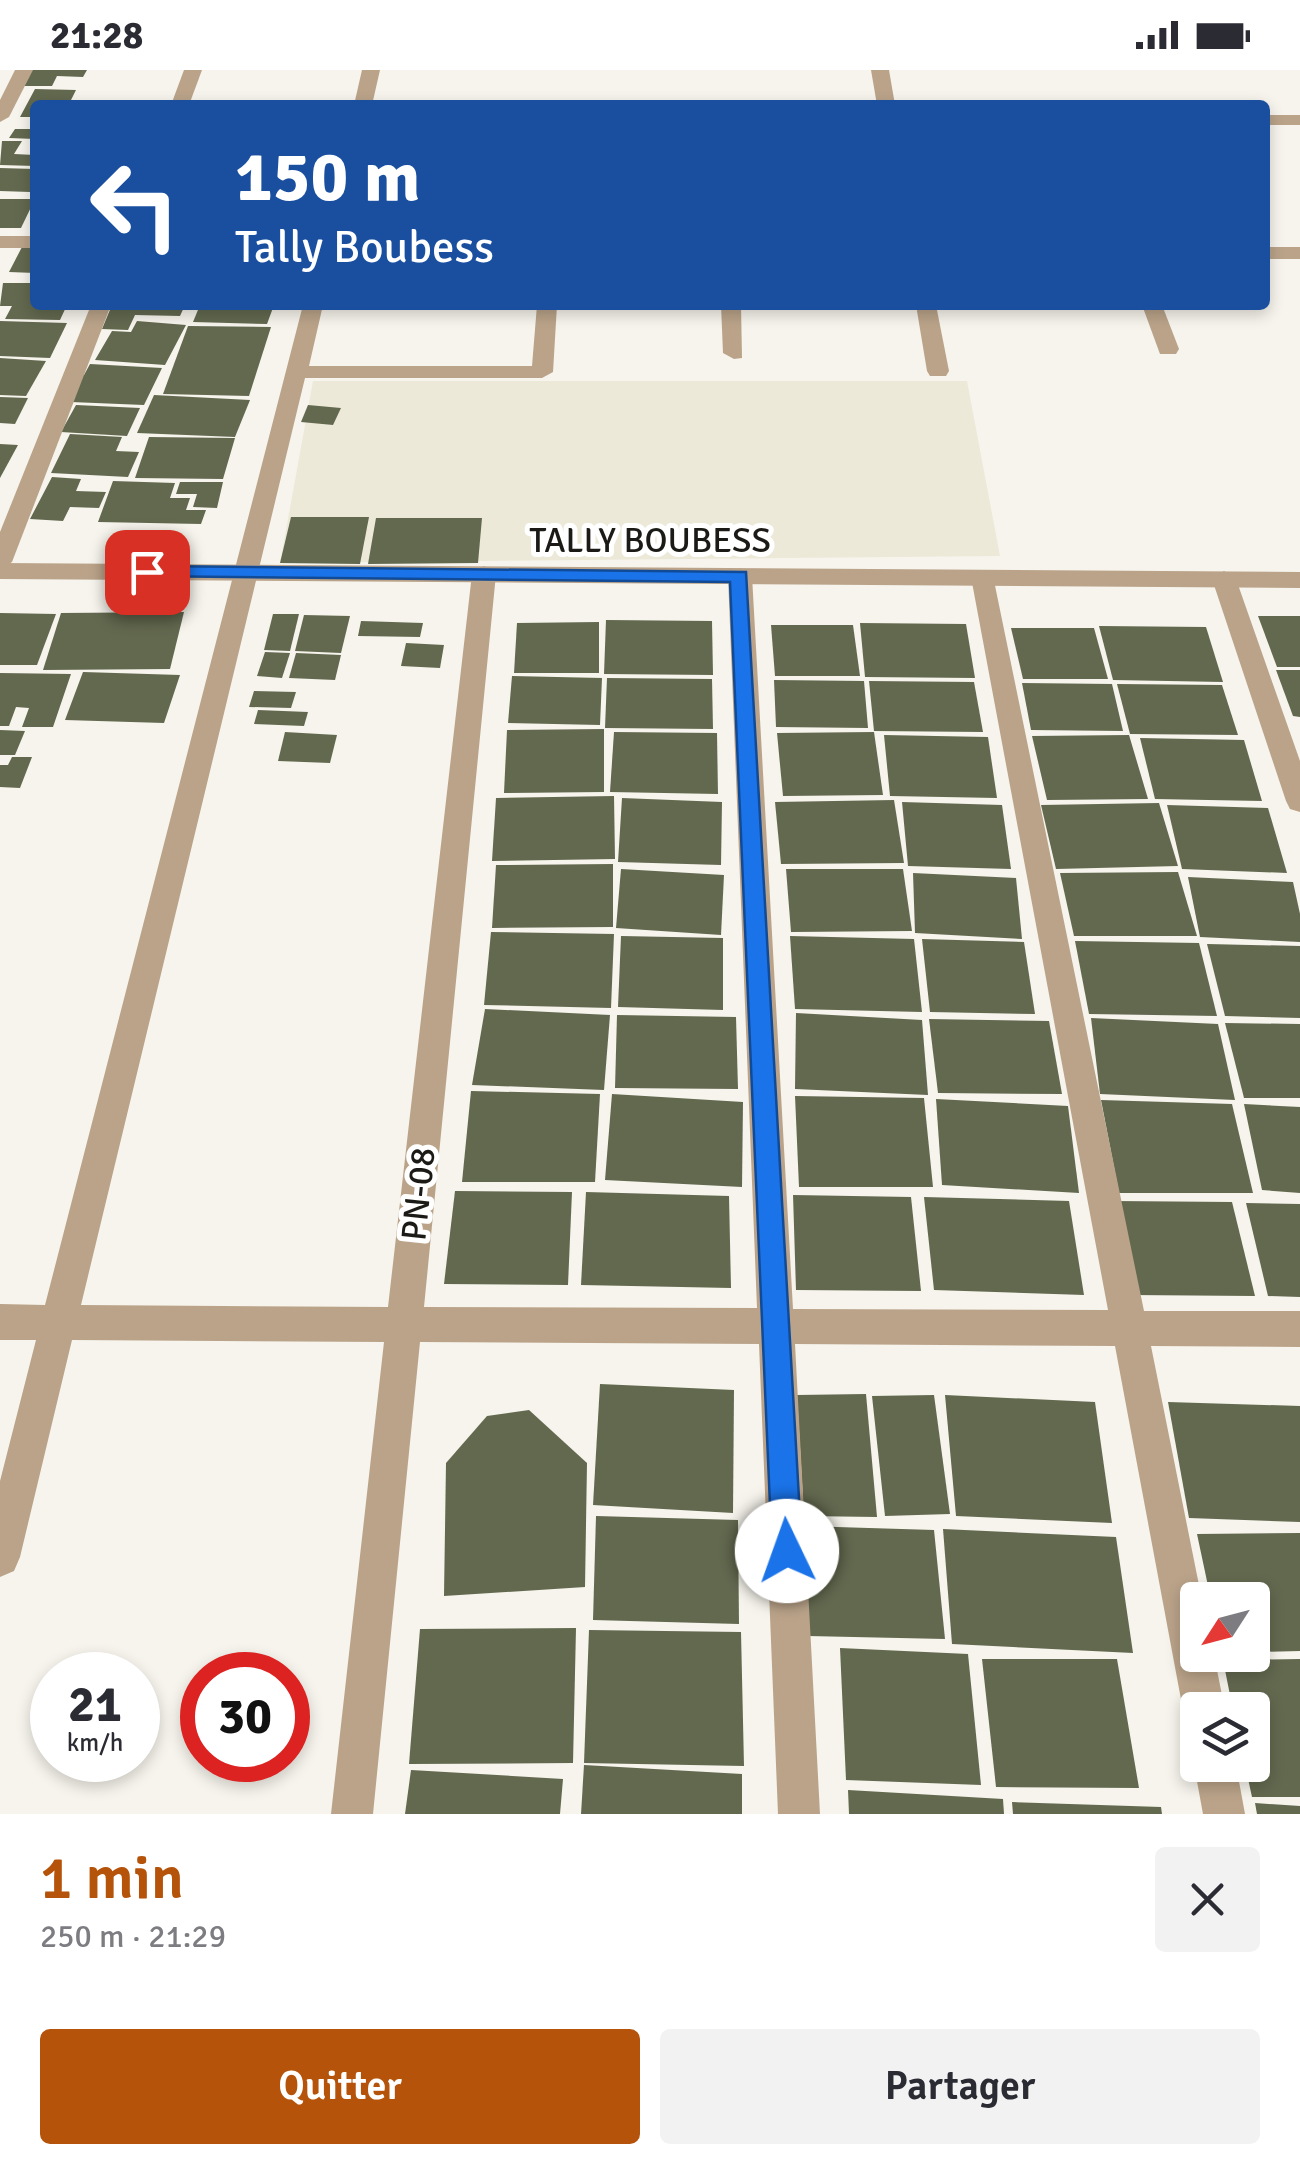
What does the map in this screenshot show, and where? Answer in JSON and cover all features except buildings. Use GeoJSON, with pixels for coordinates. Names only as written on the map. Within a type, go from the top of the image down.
{"type":"FeatureCollection","features":[{"type":"Feature","properties":{"kind":"street"},"geometry":{"type":"LineString","coordinates":[[0,118],[24,70]]}},
{"type":"Feature","properties":{"kind":"street"},"geometry":{"type":"LineString","coordinates":[[182,100],[194,70]]}},
{"type":"Feature","properties":{"kind":"street"},"geometry":{"type":"LineString","coordinates":[[364,100],[372,70]]}},
{"type":"Feature","properties":{"kind":"street"},"geometry":{"type":"LineString","coordinates":[[880,70],[885,100]]}},
{"type":"Feature","properties":{"kind":"street"},"geometry":{"type":"LineString","coordinates":[[1270,120],[1300,120]]}},
{"type":"Feature","properties":{"kind":"street"},"geometry":{"type":"LineString","coordinates":[[0,242],[30,242]]}},
{"type":"Feature","properties":{"kind":"street"},"geometry":{"type":"LineString","coordinates":[[1270,253],[1300,253]]}},
{"type":"Feature","properties":{"kind":"street"},"geometry":{"type":"LineString","coordinates":[[0,562],[99,310]]}},
{"type":"Feature","properties":{"kind":"street"},"geometry":{"type":"LineString","coordinates":[[0,1557],[312,310]]}},
{"type":"Feature","properties":{"kind":"street"},"geometry":{"type":"LineString","coordinates":[[296,372],[542,372],[546,310]]}},
{"type":"Feature","properties":{"kind":"street"},"geometry":{"type":"LineString","coordinates":[[732,310],[734,353]]}},
{"type":"Feature","properties":{"kind":"street"},"geometry":{"type":"LineString","coordinates":[[927,310],[938,371]]}},
{"type":"Feature","properties":{"kind":"street"},"geometry":{"type":"LineString","coordinates":[[1154,310],[1168,348]]}},
{"type":"Feature","properties":{"kind":"street","name":"TALLY BOUBESS"},"geometry":{"type":"LineString","coordinates":[[0,571],[1300,580]]}},
{"type":"Feature","properties":{"kind":"street","name":"PN-08"},"geometry":{"type":"LineString","coordinates":[[352,1814],[484,574]]}},
{"type":"Feature","properties":{"kind":"street"},"geometry":{"type":"LineString","coordinates":[[740,576],[799,1814]]}},
{"type":"Feature","properties":{"kind":"street"},"geometry":{"type":"LineString","coordinates":[[983,578],[1200,1692]]}},
{"type":"Feature","properties":{"kind":"street"},"geometry":{"type":"LineString","coordinates":[[1224,579],[1300,801]]}},
{"type":"Feature","properties":{"kind":"street"},"geometry":{"type":"LineString","coordinates":[[0,1322],[1300,1329]]}},
{"type":"Feature","properties":{"kind":"street"},"geometry":{"type":"LineString","coordinates":[[1217,1782],[1224,1814]]}},
{"type":"Feature","properties":{"kind":"shaded area"},"geometry":{"type":"Polygon","coordinates":[[[313,381],[967,381],[1000,556],[280,563],[313,381]]]}},
{"type":"Feature","properties":{"kind":"route"},"geometry":{"type":"LineString","coordinates":[[147,572],[740,576],[787,1551]]}}]}
